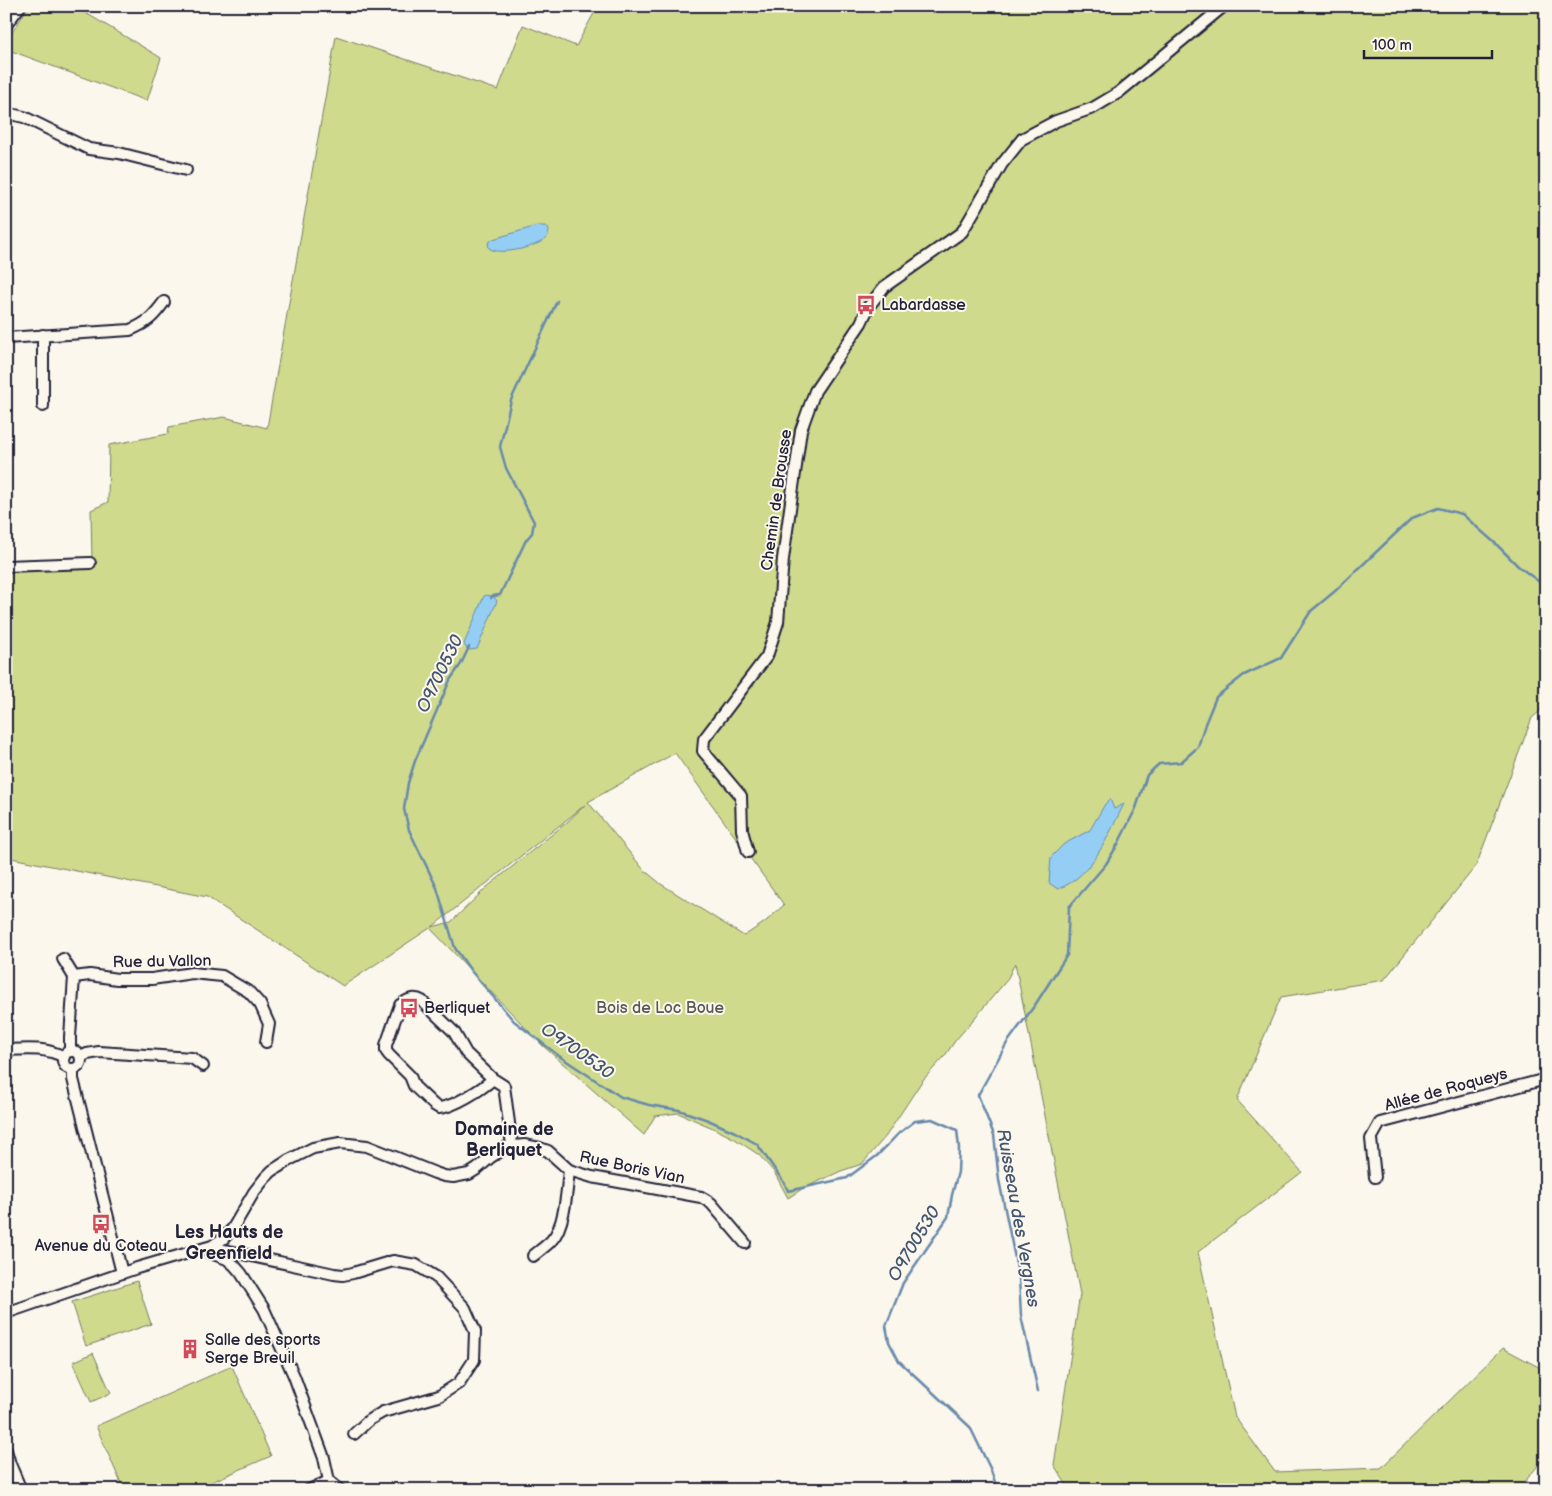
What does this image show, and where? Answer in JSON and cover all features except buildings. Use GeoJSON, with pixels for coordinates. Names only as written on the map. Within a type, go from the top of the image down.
{"type":"FeatureCollection","features":[{"type":"Feature","properties":{"kind":"street"},"geometry":{"type":"LineString","coordinates":[[6,25],[20,6]]}},
{"type":"Feature","properties":{"kind":"street","name":"Chemin de Brousse"},"geometry":{"type":"LineString","coordinates":[[748,852],[742,830],[741,796],[703,751],[704,739],[767,656],[778,622],[783,559],[801,430],[815,391],[861,323],[869,306],[884,287],[962,232],[1002,164],[1022,139],[1056,121],[1093,108],[1118,93],[1224,6]]}},
{"type":"Feature","properties":{"kind":"street"},"geometry":{"type":"LineString","coordinates":[[6,113],[24,118],[89,149],[119,153],[186,170]]}},
{"type":"Feature","properties":{"kind":"street"},"geometry":{"type":"LineString","coordinates":[[6,338],[130,330],[143,325],[154,316],[164,302]]}},
{"type":"Feature","properties":{"kind":"street"},"geometry":{"type":"LineString","coordinates":[[42,406],[43,335]]}},
{"type":"Feature","properties":{"kind":"street"},"geometry":{"type":"LineString","coordinates":[[6,566],[90,563]]}},
{"type":"Feature","properties":{"kind":"street"},"geometry":{"type":"LineString","coordinates":[[63,960],[74,977],[70,1036],[65,1066],[73,1070]]}},
{"type":"Feature","properties":{"kind":"street","name":"Rue du Vallon"},"geometry":{"type":"LineString","coordinates":[[74,977],[90,975],[117,979],[152,979],[192,973],[222,976],[249,992],[260,1004],[269,1024],[266,1042]]}},
{"type":"Feature","properties":{"kind":"street"},"geometry":{"type":"LineString","coordinates":[[6,1313],[122,1273],[200,1248],[212,1246],[224,1238],[233,1228],[254,1192],[272,1171],[313,1148],[340,1142],[367,1146],[435,1174],[452,1177],[469,1174],[512,1145],[504,1086],[466,1053],[454,1032],[422,1001],[418,998],[411,999],[400,1005],[386,1045],[386,1051],[410,1076],[414,1086],[439,1108],[450,1105],[483,1088],[493,1078]]}},
{"type":"Feature","properties":{"kind":"street"},"geometry":{"type":"LineString","coordinates":[[6,1050],[39,1049],[67,1054],[76,1052],[81,1057]]}},
{"type":"Feature","properties":{"kind":"street"},"geometry":{"type":"LineString","coordinates":[[81,1057],[86,1054],[99,1052],[192,1058],[203,1066]]}},
{"type":"Feature","properties":{"kind":"street"},"geometry":{"type":"LineString","coordinates":[[73,1070],[80,1066],[81,1057]]}},
{"type":"Feature","properties":{"kind":"street"},"geometry":{"type":"LineString","coordinates":[[73,1070],[122,1273]]}},
{"type":"Feature","properties":{"kind":"street","name":"Allée de Roqueys"},"geometry":{"type":"LineString","coordinates":[[1375,1177],[1370,1139],[1380,1123],[1546,1079]]}},
{"type":"Feature","properties":{"kind":"street","name":"Rue Boris Vian"},"geometry":{"type":"LineString","coordinates":[[512,1145],[533,1146],[548,1151],[569,1170],[592,1177],[701,1197],[711,1203],[745,1243]]}},
{"type":"Feature","properties":{"kind":"street"},"geometry":{"type":"LineString","coordinates":[[534,1256],[553,1240],[562,1219],[569,1170]]}},
{"type":"Feature","properties":{"kind":"street"},"geometry":{"type":"LineString","coordinates":[[200,1248],[216,1248],[343,1275],[393,1261],[416,1265],[436,1277],[465,1308],[476,1331],[474,1360],[459,1383],[439,1396],[376,1415],[354,1434]]}},
{"type":"Feature","properties":{"kind":"street"},"geometry":{"type":"LineString","coordinates":[[200,1248],[227,1259],[234,1265],[264,1309],[294,1376],[325,1460],[329,1481],[340,1490]]}},
{"type":"Feature","properties":{"kind":"street"},"geometry":{"type":"LineString","coordinates":[[6,1450],[8,1465],[21,1490]]}},
{"type":"Feature","properties":{"kind":"street"},"geometry":{"type":"LineString","coordinates":[[309,1490],[329,1481]]}},
{"type":"Feature","properties":{"kind":"green space"},"geometry":{"type":"Polygon","coordinates":[[[29,6],[74,6],[161,58],[147,101],[6,49],[7,40],[29,6]]]}},
{"type":"Feature","properties":{"kind":"green space","name":"Bois de Loc Boue"},"geometry":{"type":"Polygon","coordinates":[[[598,6],[1546,6],[1546,706],[1532,718],[1476,866],[1384,980],[1281,997],[1237,1100],[1302,1172],[1198,1252],[1235,1417],[1275,1472],[1381,1468],[1503,1348],[1546,1371],[1546,1456],[1527,1479],[1524,1490],[1070,1490],[1054,1465],[1080,1294],[1015,963],[1007,980],[922,1081],[886,1136],[862,1164],[841,1171],[802,1189],[788,1198],[774,1172],[759,1155],[735,1139],[713,1128],[678,1113],[655,1116],[644,1135],[543,1046],[430,928],[343,986],[207,897],[6,857],[6,599],[10,566],[92,561],[91,510],[108,502],[109,445],[168,434],[169,427],[224,417],[267,428],[336,36],[498,90],[523,25],[576,46],[598,6]],[[675,753],[588,802],[644,870],[661,884],[744,936],[765,922],[784,905],[675,753]],[[585,805],[432,927],[451,922],[486,888],[566,823],[585,805]]]}},
{"type":"Feature","properties":{"kind":"green space"},"geometry":{"type":"Polygon","coordinates":[[[137,1281],[151,1324],[86,1346],[72,1302],[137,1281]]]}},
{"type":"Feature","properties":{"kind":"green space"},"geometry":{"type":"Polygon","coordinates":[[[93,1353],[111,1393],[91,1402],[73,1362],[93,1353]]]}},
{"type":"Feature","properties":{"kind":"green space"},"geometry":{"type":"Polygon","coordinates":[[[232,1366],[271,1456],[193,1490],[124,1490],[96,1426],[232,1366]]]}},
{"type":"Feature","properties":{"kind":"water"},"geometry":{"type":"Polygon","coordinates":[[[537,226],[545,226],[549,229],[547,237],[539,243],[508,251],[489,248],[488,243],[493,239],[537,226]]]}},
{"type":"Feature","properties":{"kind":"water"},"geometry":{"type":"Polygon","coordinates":[[[484,596],[494,597],[497,601],[477,649],[470,650],[464,644],[484,596]]]}},
{"type":"Feature","properties":{"kind":"water"},"geometry":{"type":"Polygon","coordinates":[[[1110,799],[1114,809],[1124,804],[1105,841],[1090,865],[1081,875],[1058,889],[1049,883],[1051,857],[1064,844],[1090,830],[1110,799]]]}},
{"type":"Feature","properties":{"kind":"waterway","name":"O9700530"},"geometry":{"type":"LineString","coordinates":[[491,598],[492,596],[500,595],[526,540],[532,533],[534,522],[506,468],[500,447],[511,400],[557,301]]}},
{"type":"Feature","properties":{"kind":"waterway","name":"Ruisseau des Vergnes"},"geometry":{"type":"LineString","coordinates":[[1038,1391],[1021,1316],[1019,1278],[999,1180],[994,1135],[978,1095],[1007,1043],[1035,1005],[1067,955],[1069,907],[1106,864],[1118,844],[1136,808],[1147,775],[1159,764],[1181,762],[1198,747],[1216,697],[1244,675],[1281,658],[1311,611],[1334,592],[1412,518],[1438,508],[1462,514],[1518,566],[1546,587]]}},
{"type":"Feature","properties":{"kind":"waterway","name":"O9700530"},"geometry":{"type":"LineString","coordinates":[[469,647],[461,664],[450,680],[415,761],[408,783],[404,809],[409,830],[437,888],[455,948],[471,971],[514,1021],[559,1056],[621,1097],[649,1105],[679,1110],[708,1120],[757,1144],[788,1191],[847,1178],[878,1155],[898,1134],[915,1121],[932,1119],[957,1130],[959,1148],[958,1172],[948,1217],[903,1283],[886,1326],[889,1342],[899,1361],[970,1427],[990,1468],[996,1490]]}},
{"type":"Feature","properties":{"kind":"place","name":"Labardasse"},"geometry":{"type":"Point","coordinates":[866,305]}},
{"type":"Feature","properties":{"kind":"place","name":"Berliquet"},"geometry":{"type":"Point","coordinates":[409,1008]}},
{"type":"Feature","properties":{"kind":"place","name":"Avenue du Coteau"},"geometry":{"type":"Point","coordinates":[101,1224]}},
{"type":"Feature","properties":{"kind":"place","name":"Salle des sports Serge Breuil"},"geometry":{"type":"Point","coordinates":[190,1349]}},
{"type":"Feature","properties":{"kind":"district","name":"Domaine de Berliquet"},"geometry":{"type":"Point","coordinates":[504,1139]}},
{"type":"Feature","properties":{"kind":"district","name":"Les Hauts de Greenfield"},"geometry":{"type":"Point","coordinates":[229,1242]}}]}
